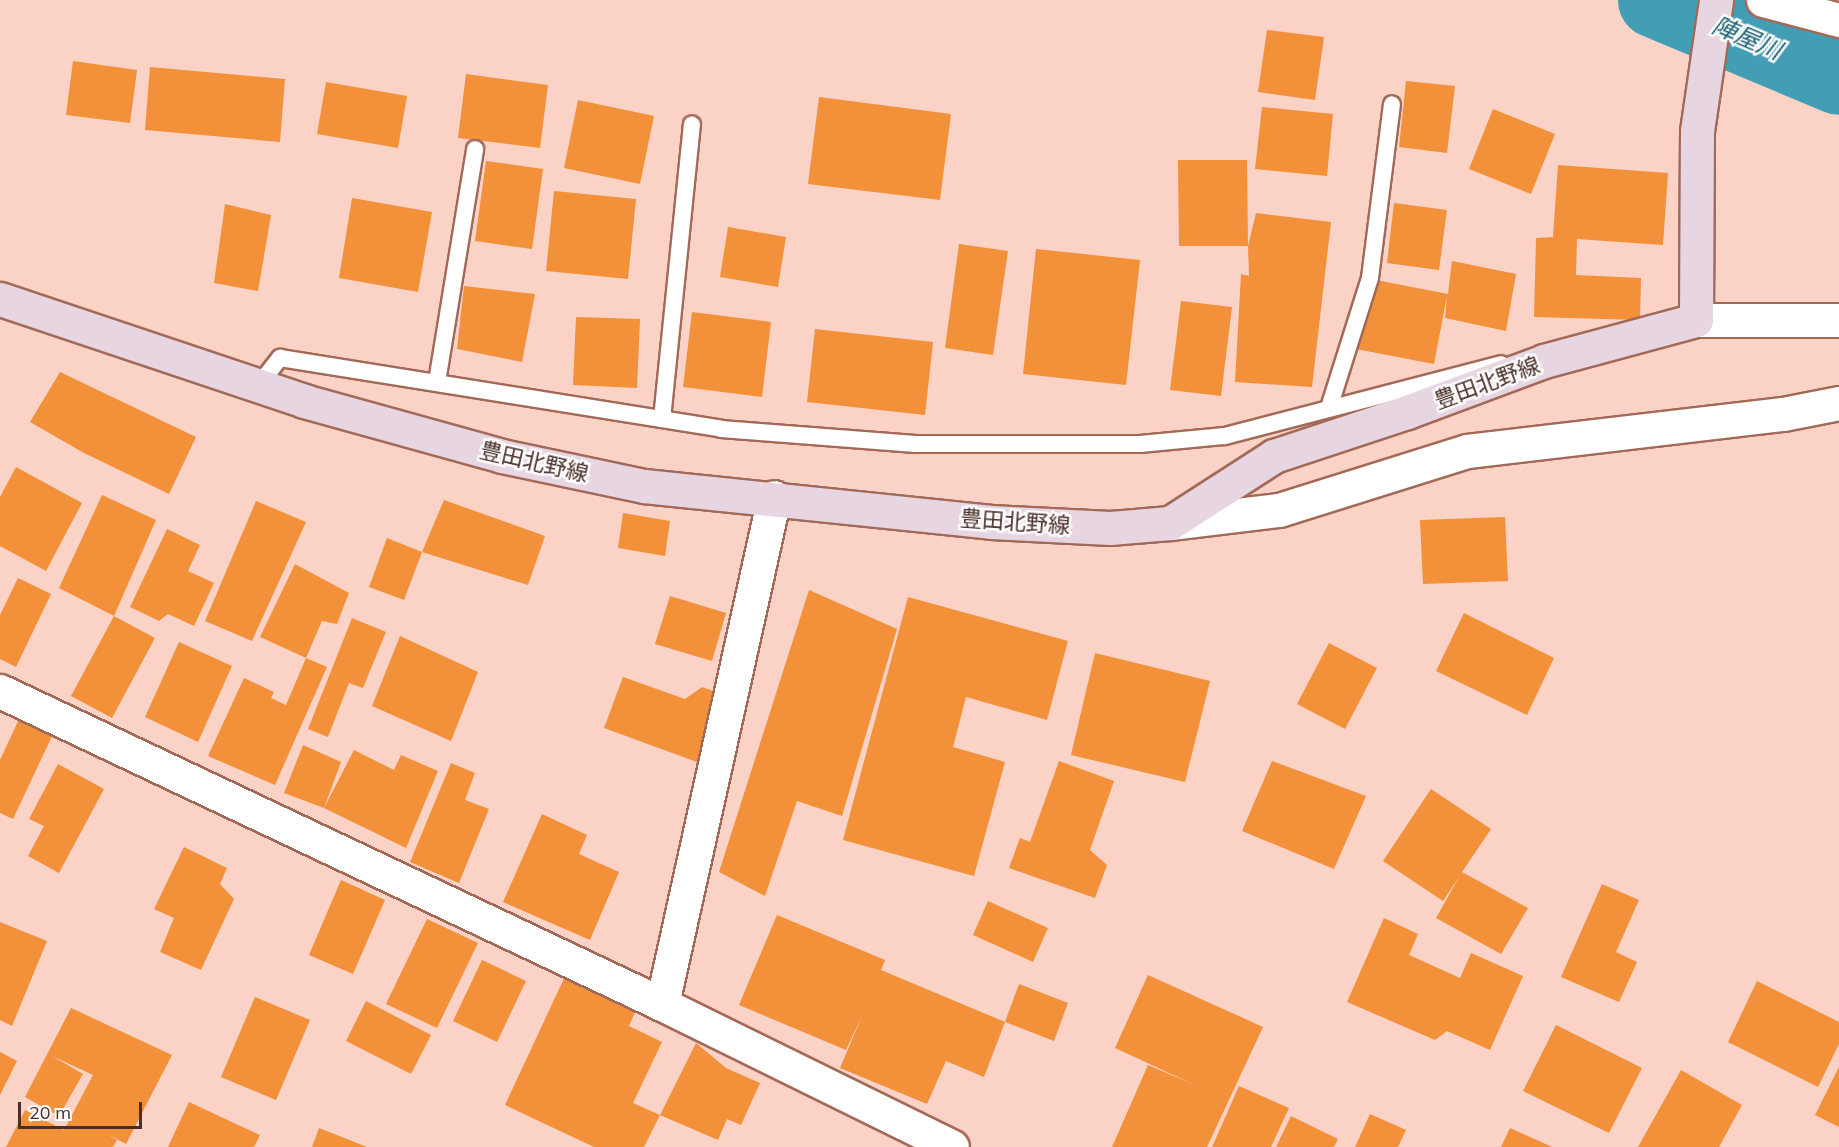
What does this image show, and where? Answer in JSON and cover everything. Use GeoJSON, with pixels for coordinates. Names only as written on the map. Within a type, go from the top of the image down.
{"type":"FeatureCollection","features":[{"type":"Feature","properties":{"kind":"main road"},"geometry":{"type":"LineString","coordinates":[[1696,320],[1697,131],[1716,0]]}},
{"type":"Feature","properties":{"kind":"main road","name":"豊田北野線"},"geometry":{"type":"LineString","coordinates":[[0,299],[258,386],[502,456],[644,486],[774,497],[991,522],[1110,528],[1170,523],[1274,456],[1517,372],[1696,320]]}},
{"type":"Feature","properties":{"kind":"street"},"geometry":{"type":"LineString","coordinates":[[1763,0],[1839,21]]}},
{"type":"Feature","properties":{"kind":"street"},"geometry":{"type":"LineString","coordinates":[[1696,320],[1839,320]]}},
{"type":"Feature","properties":{"kind":"street"},"geometry":{"type":"LineString","coordinates":[[1170,523],[1279,510],[1467,450],[1783,414],[1839,403]]}},
{"type":"Feature","properties":{"kind":"street"},"geometry":{"type":"LineString","coordinates":[[662,1004],[774,497]]}},
{"type":"Feature","properties":{"kind":"street"},"geometry":{"type":"LineString","coordinates":[[0,691],[662,1004],[952,1147]]}},
{"type":"Feature","properties":{"kind":"lane"},"geometry":{"type":"LineString","coordinates":[[1329,408],[1370,278],[1392,104]]}},
{"type":"Feature","properties":{"kind":"lane"},"geometry":{"type":"LineString","coordinates":[[662,419],[692,125]]}},
{"type":"Feature","properties":{"kind":"lane"},"geometry":{"type":"LineString","coordinates":[[437,382],[475,149]]}},
{"type":"Feature","properties":{"kind":"lane"},"geometry":{"type":"LineString","coordinates":[[258,386],[280,358],[721,429],[915,444],[1140,444],[1225,436],[1497,362],[1517,372]]}},
{"type":"Feature","properties":{"kind":"building"},"geometry":{"type":"Polygon","coordinates":[[[1267,30],[1324,37],[1315,100],[1258,92],[1267,30]]]}},
{"type":"Feature","properties":{"kind":"building"},"geometry":{"type":"Polygon","coordinates":[[[73,61],[137,70],[130,123],[66,115],[73,61]]]}},
{"type":"Feature","properties":{"kind":"building"},"geometry":{"type":"Polygon","coordinates":[[[150,67],[285,79],[280,142],[145,130],[150,67]]]}},
{"type":"Feature","properties":{"kind":"building"},"geometry":{"type":"Polygon","coordinates":[[[466,74],[548,85],[540,148],[458,138],[466,74]]]}},
{"type":"Feature","properties":{"kind":"building"},"geometry":{"type":"Polygon","coordinates":[[[1406,81],[1455,86],[1447,153],[1399,147],[1406,81]]]}},
{"type":"Feature","properties":{"kind":"building"},"geometry":{"type":"Polygon","coordinates":[[[326,82],[407,96],[398,148],[317,134],[326,82]]]}},
{"type":"Feature","properties":{"kind":"building"},"geometry":{"type":"Polygon","coordinates":[[[819,97],[951,114],[940,200],[808,184],[819,97]]]}},
{"type":"Feature","properties":{"kind":"building"},"geometry":{"type":"Polygon","coordinates":[[[578,100],[654,116],[640,184],[564,168],[578,100]]]}},
{"type":"Feature","properties":{"kind":"building"},"geometry":{"type":"Polygon","coordinates":[[[1262,107],[1333,114],[1327,176],[1255,169],[1262,107]]]}},
{"type":"Feature","properties":{"kind":"building"},"geometry":{"type":"Polygon","coordinates":[[[1493,109],[1555,134],[1531,194],[1469,169],[1493,109]]]}},
{"type":"Feature","properties":{"kind":"building"},"geometry":{"type":"Polygon","coordinates":[[[1178,160],[1247,160],[1248,246],[1179,246],[1178,160]]]}},
{"type":"Feature","properties":{"kind":"building"},"geometry":{"type":"Polygon","coordinates":[[[486,161],[543,169],[532,249],[475,241],[486,161]]]}},
{"type":"Feature","properties":{"kind":"building"},"geometry":{"type":"Polygon","coordinates":[[[1558,165],[1668,173],[1663,245],[1577,239],[1576,275],[1641,278],[1640,320],[1534,317],[1536,238],[1553,237],[1558,165]]]}},
{"type":"Feature","properties":{"kind":"building"},"geometry":{"type":"Polygon","coordinates":[[[554,191],[636,199],[628,279],[546,271],[554,191]]]}},
{"type":"Feature","properties":{"kind":"building"},"geometry":{"type":"Polygon","coordinates":[[[352,198],[432,212],[418,292],[339,278],[352,198]]]}},
{"type":"Feature","properties":{"kind":"building"},"geometry":{"type":"Polygon","coordinates":[[[1394,203],[1447,210],[1439,270],[1387,263],[1394,203]]]}},
{"type":"Feature","properties":{"kind":"building"},"geometry":{"type":"Polygon","coordinates":[[[225,204],[271,215],[258,291],[214,283],[225,204]]]}},
{"type":"Feature","properties":{"kind":"building"},"geometry":{"type":"Polygon","coordinates":[[[1256,213],[1331,222],[1312,387],[1235,382],[1241,274],[1249,276],[1248,246],[1256,213]]]}},
{"type":"Feature","properties":{"kind":"building"},"geometry":{"type":"Polygon","coordinates":[[[728,227],[786,237],[778,287],[720,277],[728,227]]]}},
{"type":"Feature","properties":{"kind":"building"},"geometry":{"type":"Polygon","coordinates":[[[959,244],[1008,251],[993,355],[945,348],[959,244]]]}},
{"type":"Feature","properties":{"kind":"building"},"geometry":{"type":"Polygon","coordinates":[[[1036,249],[1140,260],[1126,385],[1023,374],[1036,249]]]}},
{"type":"Feature","properties":{"kind":"building"},"geometry":{"type":"Polygon","coordinates":[[[1452,261],[1516,274],[1506,331],[1445,318],[1447,296],[1434,364],[1356,349],[1371,279],[1448,294],[1452,261]]]}},
{"type":"Feature","properties":{"kind":"building"},"geometry":{"type":"Polygon","coordinates":[[[464,286],[535,294],[522,362],[457,349],[464,286]]]}},
{"type":"Feature","properties":{"kind":"building"},"geometry":{"type":"Polygon","coordinates":[[[1181,301],[1232,307],[1221,396],[1170,390],[1181,301]]]}},
{"type":"Feature","properties":{"kind":"building"},"geometry":{"type":"Polygon","coordinates":[[[692,312],[771,322],[762,397],[683,387],[692,312]]]}},
{"type":"Feature","properties":{"kind":"building"},"geometry":{"type":"Polygon","coordinates":[[[576,317],[640,319],[637,388],[573,385],[576,317]]]}},
{"type":"Feature","properties":{"kind":"building"},"geometry":{"type":"Polygon","coordinates":[[[815,329],[933,342],[925,415],[807,402],[815,329]]]}},
{"type":"Feature","properties":{"kind":"building"},"geometry":{"type":"Polygon","coordinates":[[[60,372],[196,437],[169,494],[84,453],[30,422],[60,372]]]}},
{"type":"Feature","properties":{"kind":"building"},"geometry":{"type":"Polygon","coordinates":[[[16,467],[82,503],[46,571],[0,546],[0,497],[16,467]]]}},
{"type":"Feature","properties":{"kind":"building"},"geometry":{"type":"Polygon","coordinates":[[[102,495],[156,520],[114,616],[59,588],[102,495]]]}},
{"type":"Feature","properties":{"kind":"building"},"geometry":{"type":"Polygon","coordinates":[[[444,500],[545,536],[528,585],[422,552],[444,500]]]}},
{"type":"Feature","properties":{"kind":"building"},"geometry":{"type":"Polygon","coordinates":[[[256,501],[306,522],[252,641],[205,621],[256,501]]]}},
{"type":"Feature","properties":{"kind":"building"},"geometry":{"type":"Polygon","coordinates":[[[623,513],[670,521],[665,556],[618,548],[623,513]]]}},
{"type":"Feature","properties":{"kind":"building"},"geometry":{"type":"Polygon","coordinates":[[[1505,517],[1508,581],[1423,584],[1420,520],[1505,517]]]}},
{"type":"Feature","properties":{"kind":"building"},"geometry":{"type":"Polygon","coordinates":[[[167,529],[200,545],[188,571],[214,583],[194,626],[168,614],[159,621],[130,607],[167,529]]]}},
{"type":"Feature","properties":{"kind":"building"},"geometry":{"type":"Polygon","coordinates":[[[387,538],[422,552],[404,600],[369,587],[387,538]]]}},
{"type":"Feature","properties":{"kind":"building"},"geometry":{"type":"Polygon","coordinates":[[[295,564],[349,593],[337,624],[322,621],[306,658],[260,637],[295,564]]]}},
{"type":"Feature","properties":{"kind":"building"},"geometry":{"type":"Polygon","coordinates":[[[18,578],[51,594],[16,667],[0,659],[0,615],[18,578]]]}},
{"type":"Feature","properties":{"kind":"building"},"geometry":{"type":"Polygon","coordinates":[[[809,590],[897,629],[842,816],[797,801],[765,896],[719,872],[809,590]]]}},
{"type":"Feature","properties":{"kind":"building"},"geometry":{"type":"Polygon","coordinates":[[[670,596],[726,613],[712,661],[655,644],[670,596]]]}},
{"type":"Feature","properties":{"kind":"building"},"geometry":{"type":"Polygon","coordinates":[[[908,597],[1068,641],[1047,720],[966,697],[953,747],[1005,762],[974,876],[843,840],[908,597]]]}},
{"type":"Feature","properties":{"kind":"building"},"geometry":{"type":"Polygon","coordinates":[[[1464,613],[1554,658],[1527,715],[1436,671],[1464,613]]]}},
{"type":"Feature","properties":{"kind":"building"},"geometry":{"type":"Polygon","coordinates":[[[114,616],[155,638],[112,718],[71,696],[114,616]]]}},
{"type":"Feature","properties":{"kind":"building"},"geometry":{"type":"Polygon","coordinates":[[[352,618],[386,632],[363,688],[349,683],[328,737],[308,729],[352,618]]]}},
{"type":"Feature","properties":{"kind":"building"},"geometry":{"type":"Polygon","coordinates":[[[400,636],[478,672],[451,741],[372,706],[400,636]]]}},
{"type":"Feature","properties":{"kind":"building"},"geometry":{"type":"Polygon","coordinates":[[[179,642],[232,666],[198,742],[145,717],[179,642]]]}},
{"type":"Feature","properties":{"kind":"building"},"geometry":{"type":"Polygon","coordinates":[[[1329,643],[1377,668],[1345,729],[1297,704],[1329,643]]]}},
{"type":"Feature","properties":{"kind":"building"},"geometry":{"type":"Polygon","coordinates":[[[1095,653],[1210,681],[1185,782],[1071,755],[1095,653]]]}},
{"type":"Feature","properties":{"kind":"building"},"geometry":{"type":"Polygon","coordinates":[[[306,658],[327,667],[275,785],[208,756],[244,678],[274,692],[271,698],[286,705],[306,658]]]}},
{"type":"Feature","properties":{"kind":"building"},"geometry":{"type":"Polygon","coordinates":[[[623,677],[685,699],[702,687],[730,697],[705,765],[604,728],[623,677]]]}},
{"type":"Feature","properties":{"kind":"building"},"geometry":{"type":"Polygon","coordinates":[[[20,717],[54,732],[13,819],[0,813],[0,760],[20,717]]]}},
{"type":"Feature","properties":{"kind":"building"},"geometry":{"type":"Polygon","coordinates":[[[303,745],[341,762],[324,808],[284,793],[303,745]]]}},
{"type":"Feature","properties":{"kind":"building"},"geometry":{"type":"Polygon","coordinates":[[[354,750],[394,770],[401,755],[438,771],[406,848],[324,808],[354,750]]]}},
{"type":"Feature","properties":{"kind":"building"},"geometry":{"type":"Polygon","coordinates":[[[1059,761],[1114,781],[1090,850],[1107,865],[1095,898],[1009,868],[1020,838],[1030,842],[1059,761]]]}},
{"type":"Feature","properties":{"kind":"building"},"geometry":{"type":"Polygon","coordinates":[[[1272,761],[1366,796],[1334,869],[1242,831],[1272,761]]]}},
{"type":"Feature","properties":{"kind":"building"},"geometry":{"type":"Polygon","coordinates":[[[451,763],[475,773],[465,800],[489,809],[459,883],[410,862],[451,763]]]}},
{"type":"Feature","properties":{"kind":"building"},"geometry":{"type":"Polygon","coordinates":[[[58,764],[104,789],[59,873],[28,856],[44,826],[29,819],[58,764]]]}},
{"type":"Feature","properties":{"kind":"building"},"geometry":{"type":"Polygon","coordinates":[[[1431,789],[1491,829],[1462,872],[1528,908],[1501,954],[1436,918],[1459,877],[1443,901],[1383,861],[1431,789]]]}},
{"type":"Feature","properties":{"kind":"building"},"geometry":{"type":"Polygon","coordinates":[[[542,814],[587,835],[579,854],[619,872],[590,940],[503,902],[542,814]]]}},
{"type":"Feature","properties":{"kind":"building"},"geometry":{"type":"Polygon","coordinates":[[[184,847],[227,868],[220,884],[234,899],[201,970],[160,952],[174,918],[154,909],[184,847]]]}},
{"type":"Feature","properties":{"kind":"building"},"geometry":{"type":"Polygon","coordinates":[[[341,880],[385,900],[353,974],[309,955],[341,880]]]}},
{"type":"Feature","properties":{"kind":"building"},"geometry":{"type":"Polygon","coordinates":[[[1602,884],[1639,900],[1616,952],[1637,962],[1619,1002],[1561,977],[1602,884]]]}},
{"type":"Feature","properties":{"kind":"building"},"geometry":{"type":"Polygon","coordinates":[[[988,901],[1048,928],[1033,962],[973,935],[988,901]]]}},
{"type":"Feature","properties":{"kind":"building"},"geometry":{"type":"Polygon","coordinates":[[[777,915],[885,960],[881,970],[1005,1022],[984,1077],[946,1061],[927,1104],[840,1068],[862,1016],[846,1050],[739,1005],[777,915]]]}},
{"type":"Feature","properties":{"kind":"building"},"geometry":{"type":"Polygon","coordinates":[[[1384,918],[1418,934],[1409,955],[1460,978],[1471,953],[1523,976],[1490,1050],[1447,1031],[1435,1040],[1347,1002],[1384,918]]]}},
{"type":"Feature","properties":{"kind":"building"},"geometry":{"type":"Polygon","coordinates":[[[427,919],[478,943],[437,1028],[386,1004],[427,919]]]}},
{"type":"Feature","properties":{"kind":"building"},"geometry":{"type":"Polygon","coordinates":[[[0,922],[47,941],[12,1026],[0,1020],[0,922]]]}},
{"type":"Feature","properties":{"kind":"building"},"geometry":{"type":"Polygon","coordinates":[[[482,960],[526,981],[497,1042],[453,1021],[482,960]]]}},
{"type":"Feature","properties":{"kind":"building"},"geometry":{"type":"Polygon","coordinates":[[[567,972],[638,1005],[629,1026],[662,1042],[633,1103],[660,1115],[644,1147],[594,1147],[505,1105],[567,972]]]}},
{"type":"Feature","properties":{"kind":"building"},"geometry":{"type":"Polygon","coordinates":[[[1148,975],[1263,1027],[1207,1147],[1112,1147],[1148,1065],[1195,1085],[1115,1048],[1148,975]]]}},
{"type":"Feature","properties":{"kind":"building"},"geometry":{"type":"Polygon","coordinates":[[[1757,981],[1839,1022],[1839,1044],[1818,1087],[1728,1042],[1757,981]]]}},
{"type":"Feature","properties":{"kind":"building"},"geometry":{"type":"Polygon","coordinates":[[[1019,984],[1068,1003],[1054,1041],[1005,1022],[1019,984]]]}},
{"type":"Feature","properties":{"kind":"building"},"geometry":{"type":"Polygon","coordinates":[[[255,997],[310,1020],[276,1100],[221,1077],[255,997]]]}},
{"type":"Feature","properties":{"kind":"building"},"geometry":{"type":"Polygon","coordinates":[[[366,1001],[431,1035],[411,1074],[346,1041],[366,1001]]]}},
{"type":"Feature","properties":{"kind":"building"},"geometry":{"type":"Polygon","coordinates":[[[71,1008],[172,1055],[126,1144],[105,1133],[117,1140],[113,1147],[6,1147],[25,1110],[64,1130],[93,1075],[52,1056],[83,1074],[59,1116],[25,1097],[71,1008]]]}},
{"type":"Feature","properties":{"kind":"building"},"geometry":{"type":"Polygon","coordinates":[[[1556,1025],[1642,1068],[1609,1133],[1523,1091],[1556,1025]]]}},
{"type":"Feature","properties":{"kind":"building"},"geometry":{"type":"Polygon","coordinates":[[[696,1043],[726,1068],[760,1083],[741,1125],[727,1119],[718,1140],[660,1115],[696,1043]]]}},
{"type":"Feature","properties":{"kind":"building"},"geometry":{"type":"Polygon","coordinates":[[[0,1052],[17,1061],[0,1095],[0,1052]]]}},
{"type":"Feature","properties":{"kind":"building"},"geometry":{"type":"Polygon","coordinates":[[[1839,1067],[1839,1127],[1815,1115],[1839,1067]]]}},
{"type":"Feature","properties":{"kind":"building"},"geometry":{"type":"Polygon","coordinates":[[[1681,1070],[1742,1105],[1719,1147],[1638,1147],[1681,1070]]]}},
{"type":"Feature","properties":{"kind":"building"},"geometry":{"type":"Polygon","coordinates":[[[1239,1086],[1289,1108],[1271,1147],[1212,1147],[1239,1086]]]}},
{"type":"Feature","properties":{"kind":"building"},"geometry":{"type":"Polygon","coordinates":[[[189,1102],[260,1135],[254,1147],[168,1147],[189,1102]]]}},
{"type":"Feature","properties":{"kind":"building"},"geometry":{"type":"Polygon","coordinates":[[[1370,1114],[1406,1130],[1398,1147],[1355,1147],[1370,1114]]]}},
{"type":"Feature","properties":{"kind":"building"},"geometry":{"type":"Polygon","coordinates":[[[1291,1116],[1338,1139],[1334,1147],[1276,1147],[1291,1116]]]}},
{"type":"Feature","properties":{"kind":"building"},"geometry":{"type":"Polygon","coordinates":[[[319,1128],[367,1147],[312,1147],[319,1128]]]}},
{"type":"Feature","properties":{"kind":"building"},"geometry":{"type":"Polygon","coordinates":[[[1510,1128],[1552,1147],[1501,1147],[1510,1128]]]}},
{"type":"Feature","properties":{"kind":"waterway","name":"陣屋川"},"geometry":{"type":"LineString","coordinates":[[1655,0],[1839,77]]}}]}
